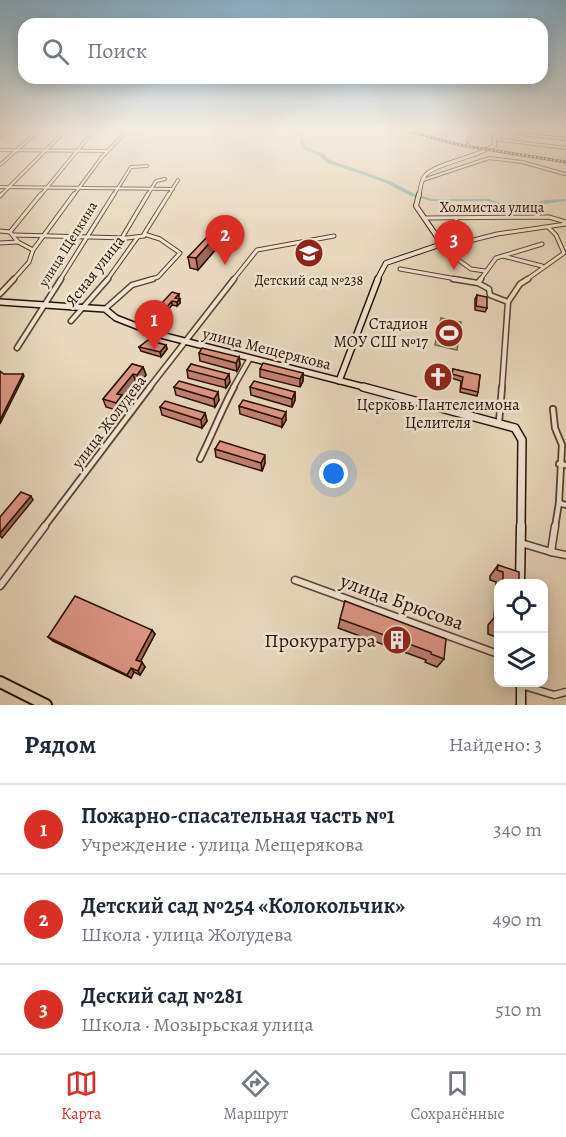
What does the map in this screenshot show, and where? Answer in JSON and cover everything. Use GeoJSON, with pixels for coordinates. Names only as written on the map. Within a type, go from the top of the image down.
{"type":"FeatureCollection","features":[{"type":"Feature","properties":{"kind":"highway"},"geometry":{"type":"LineString","coordinates":[[0,682],[46,705]]}},
{"type":"Feature","properties":{"kind":"street"},"geometry":{"type":"LineString","coordinates":[[0,196],[35,162]]}},
{"type":"Feature","properties":{"kind":"street"},"geometry":{"type":"LineString","coordinates":[[1,233],[10,232],[67,162]]}},
{"type":"Feature","properties":{"kind":"street"},"geometry":{"type":"LineString","coordinates":[[0,294],[1,289],[18,275],[33,255],[33,250],[100,162]]}},
{"type":"Feature","properties":{"kind":"street"},"geometry":{"type":"LineString","coordinates":[[460,162],[428,172],[416,198],[416,206],[441,241],[454,245],[478,241],[497,234],[549,228],[566,223]]}},
{"type":"Feature","properties":{"kind":"street"},"geometry":{"type":"LineString","coordinates":[[423,180],[477,162]]}},
{"type":"Feature","properties":{"kind":"street"},"geometry":{"type":"LineString","coordinates":[[521,162],[565,174]]}},
{"type":"Feature","properties":{"kind":"street","name":"улица Щепкина"},"geometry":{"type":"LineString","coordinates":[[17,348],[131,167],[147,166]]}},
{"type":"Feature","properties":{"kind":"street","name":"Ясная улица"},"geometry":{"type":"LineString","coordinates":[[123,236],[156,181],[165,179]]}},
{"type":"Feature","properties":{"kind":"street"},"geometry":{"type":"LineString","coordinates":[[144,236],[144,232],[178,180]]}},
{"type":"Feature","properties":{"kind":"street"},"geometry":{"type":"LineString","coordinates":[[0,187],[173,189]]}},
{"type":"Feature","properties":{"kind":"street","name":"Холмистая улица"},"geometry":{"type":"LineString","coordinates":[[424,218],[560,219],[566,223]]}},
{"type":"Feature","properties":{"kind":"street"},"geometry":{"type":"LineString","coordinates":[[339,381],[381,270],[386,263],[441,241],[458,231],[456,218]]}},
{"type":"Feature","properties":{"kind":"street"},"geometry":{"type":"LineString","coordinates":[[499,422],[508,302],[520,284],[564,253],[556,235],[549,228]]}},
{"type":"Feature","properties":{"kind":"street"},"geometry":{"type":"LineString","coordinates":[[10,232],[18,242],[33,250]]}},
{"type":"Feature","properties":{"kind":"street"},"geometry":{"type":"LineString","coordinates":[[14,236],[144,236],[164,241],[180,253],[159,277],[132,285],[105,309]]}},
{"type":"Feature","properties":{"kind":"street","name":"улица Жолудева"},"geometry":{"type":"LineString","coordinates":[[0,586],[256,250],[334,236]]}},
{"type":"Feature","properties":{"kind":"street","name":"Ясная улица"},"geometry":{"type":"LineString","coordinates":[[71,321],[112,274],[138,237]]}},
{"type":"Feature","properties":{"kind":"street"},"geometry":{"type":"LineString","coordinates":[[0,243],[18,242]]}},
{"type":"Feature","properties":{"kind":"street"},"geometry":{"type":"LineString","coordinates":[[478,282],[496,258],[542,244]]}},
{"type":"Feature","properties":{"kind":"street"},"geometry":{"type":"LineString","coordinates":[[456,254],[457,259],[471,269],[486,271]]}},
{"type":"Feature","properties":{"kind":"street"},"geometry":{"type":"LineString","coordinates":[[502,256],[543,266]]}},
{"type":"Feature","properties":{"kind":"street"},"geometry":{"type":"LineString","coordinates":[[400,268],[478,282],[488,288],[492,296],[508,302]]}},
{"type":"Feature","properties":{"kind":"street","name":"улица Мещерякова"},"geometry":{"type":"LineString","coordinates":[[0,302],[105,309],[131,325],[185,342],[499,422],[515,429],[522,440]]}},
{"type":"Feature","properties":{"kind":"street"},"geometry":{"type":"LineString","coordinates":[[200,459],[214,431],[217,418],[250,358]]}},
{"type":"Feature","properties":{"kind":"street"},"geometry":{"type":"LineString","coordinates":[[551,552],[563,464],[562,446],[555,428],[552,409]]}},
{"type":"Feature","properties":{"kind":"street"},"geometry":{"type":"LineString","coordinates":[[520,579],[522,440]]}},
{"type":"Feature","properties":{"kind":"street"},"geometry":{"type":"LineString","coordinates":[[559,503],[566,505]]}},
{"type":"Feature","properties":{"kind":"street"},"geometry":{"type":"LineString","coordinates":[[520,543],[566,555]]}},
{"type":"Feature","properties":{"kind":"street","name":"улица Брюсова"},"geometry":{"type":"LineString","coordinates":[[295,580],[494,653]]}},
{"type":"Feature","properties":{"kind":"street"},"geometry":{"type":"LineString","coordinates":[[521,687],[521,705]]}},
{"type":"Feature","properties":{"kind":"street"},"geometry":{"type":"LineString","coordinates":[[530,687],[554,695],[566,692]]}},
{"type":"Feature","properties":{"kind":"green space","name":"Стадион МОУ СШ №17"},"geometry":{"type":"Polygon","coordinates":[[[441,318],[461,322],[457,350],[435,345],[441,318]]]}},
{"type":"Feature","properties":{"kind":"building"},"geometry":{"type":"Polygon","coordinates":[[[207,237],[214,238],[196,258],[188,257],[207,237]]]}},
{"type":"Feature","properties":{"kind":"building"},"geometry":{"type":"Polygon","coordinates":[[[172,292],[179,294],[175,298],[180,299],[177,302],[172,301],[163,311],[167,312],[164,316],[160,315],[156,319],[149,317],[172,292]]]}},
{"type":"Feature","properties":{"kind":"building"},"geometry":{"type":"Polygon","coordinates":[[[477,295],[487,297],[487,308],[476,306],[477,295]]]}},
{"type":"Feature","properties":{"kind":"building"},"geometry":{"type":"Polygon","coordinates":[[[148,340],[166,345],[160,352],[139,347],[148,340]]]}},
{"type":"Feature","properties":{"kind":"building"},"geometry":{"type":"Polygon","coordinates":[[[202,348],[239,357],[236,363],[199,353],[202,348]]]}},
{"type":"Feature","properties":{"kind":"building"},"geometry":{"type":"Polygon","coordinates":[[[263,363],[303,373],[300,379],[260,369],[263,363]]]}},
{"type":"Feature","properties":{"kind":"building"},"geometry":{"type":"Polygon","coordinates":[[[132,364],[143,367],[137,375],[133,374],[117,394],[122,395],[116,403],[103,399],[132,364]]]}},
{"type":"Feature","properties":{"kind":"building"},"geometry":{"type":"Polygon","coordinates":[[[191,364],[229,374],[225,380],[187,370],[191,364]]]}},
{"type":"Feature","properties":{"kind":"building"},"geometry":{"type":"Polygon","coordinates":[[[439,366],[445,367],[444,373],[440,371],[439,366]]]}},
{"type":"Feature","properties":{"kind":"building"},"geometry":{"type":"Polygon","coordinates":[[[453,369],[480,375],[478,392],[461,388],[463,377],[452,374],[453,369]]]}},
{"type":"Feature","properties":{"kind":"building"},"geometry":{"type":"Polygon","coordinates":[[[0,371],[4,374],[23,374],[0,420],[0,371]]]}},
{"type":"Feature","properties":{"kind":"building"},"geometry":{"type":"Polygon","coordinates":[[[179,381],[218,392],[214,399],[174,387],[179,381]]]}},
{"type":"Feature","properties":{"kind":"building"},"geometry":{"type":"Polygon","coordinates":[[[254,381],[295,392],[292,399],[250,387],[254,381]]]}},
{"type":"Feature","properties":{"kind":"building"},"geometry":{"type":"Polygon","coordinates":[[[243,400],[286,412],[282,419],[239,406],[243,400]]]}},
{"type":"Feature","properties":{"kind":"building"},"geometry":{"type":"Polygon","coordinates":[[[165,401],[205,413],[201,420],[160,407],[165,401]]]}},
{"type":"Feature","properties":{"kind":"building"},"geometry":{"type":"Polygon","coordinates":[[[220,441],[265,455],[261,463],[215,449],[220,441]]]}},
{"type":"Feature","properties":{"kind":"building"},"geometry":{"type":"Polygon","coordinates":[[[21,492],[31,496],[0,533],[0,517],[21,492]]]}},
{"type":"Feature","properties":{"kind":"building"},"geometry":{"type":"Polygon","coordinates":[[[498,565],[519,572],[519,579],[503,579],[503,572],[497,570],[498,565]]]}},
{"type":"Feature","properties":{"kind":"building"},"geometry":{"type":"Polygon","coordinates":[[[75,596],[152,630],[136,660],[142,662],[138,671],[131,668],[127,675],[48,637],[75,596]]]}},
{"type":"Feature","properties":{"kind":"building"},"geometry":{"type":"Polygon","coordinates":[[[345,601],[446,639],[444,659],[431,652],[340,619],[345,601]]]}},
{"type":"Feature","properties":{"kind":"waterway"},"geometry":{"type":"LineString","coordinates":[[331,162],[388,182],[413,195],[432,200],[489,200],[509,207],[521,208],[566,200]]}},
{"type":"Feature","properties":{"kind":"place","name":"Детский сад №238"},"geometry":{"type":"Point","coordinates":[309,253]}},
{"type":"Feature","properties":{"kind":"place","name":"Детский сад №254 «Колокольчик»"},"geometry":{"type":"Point","coordinates":[225,265]}},
{"type":"Feature","properties":{"kind":"place","name":"Деский сад №281"},"geometry":{"type":"Point","coordinates":[454,270]}},
{"type":"Feature","properties":{"kind":"place","name":"Стадион МОУ СШ №17"},"geometry":{"type":"Point","coordinates":[449,333]}},
{"type":"Feature","properties":{"kind":"place","name":"Пожарно-спасательная часть №1"},"geometry":{"type":"Point","coordinates":[154,350]}},
{"type":"Feature","properties":{"kind":"place","name":"Церковь Пантелеимона Целителя"},"geometry":{"type":"Point","coordinates":[438,377]}},
{"type":"Feature","properties":{"kind":"place","name":"Прокуратура"},"geometry":{"type":"Point","coordinates":[397,640]}}]}
